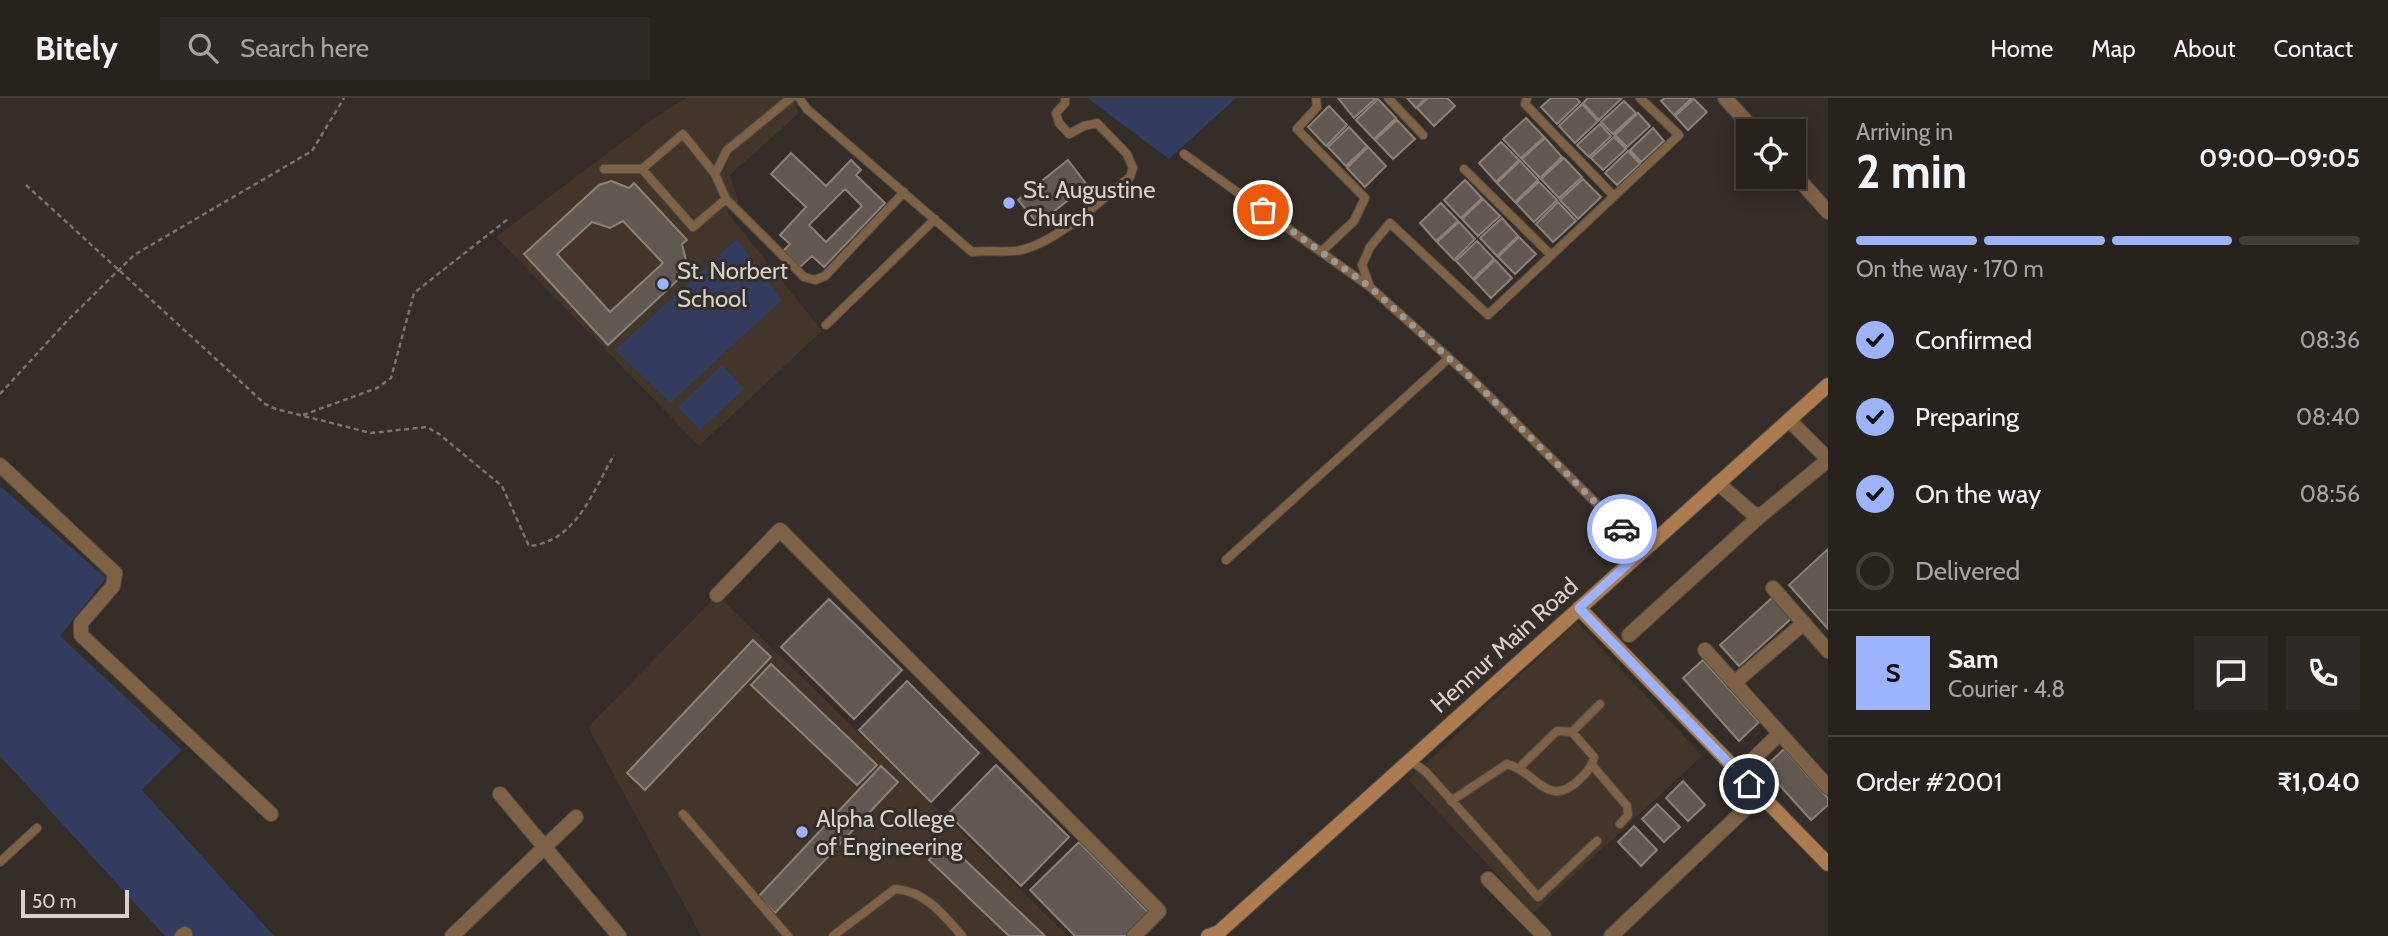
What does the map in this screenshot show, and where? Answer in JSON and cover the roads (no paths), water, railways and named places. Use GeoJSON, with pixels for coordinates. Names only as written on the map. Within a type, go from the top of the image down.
{"type":"FeatureCollection","features":[{"type":"Feature","properties":{"kind":"main road","name":"Hennur Main Road"},"geometry":{"type":"LineString","coordinates":[[1208,936],[1219,932],[1828,384]]}},
{"type":"Feature","properties":{"kind":"main road"},"geometry":{"type":"LineString","coordinates":[[1579,608],[1760,795],[1825,857]]}},
{"type":"Feature","properties":{"kind":"street"},"geometry":{"type":"LineString","coordinates":[[1725,98],[1744,119]]}},
{"type":"Feature","properties":{"kind":"street"},"geometry":{"type":"LineString","coordinates":[[1806,187],[1828,212]]}},
{"type":"Feature","properties":{"kind":"street"},"geometry":{"type":"LineString","coordinates":[[1629,635],[1760,516],[1828,460],[1789,419]]}},
{"type":"Feature","properties":{"kind":"street"},"geometry":{"type":"LineString","coordinates":[[0,465],[115,573],[113,586],[81,623],[81,635],[271,814]]}},
{"type":"Feature","properties":{"kind":"street"},"geometry":{"type":"LineString","coordinates":[[1718,483],[1751,512],[1760,516]]}},
{"type":"Feature","properties":{"kind":"street"},"geometry":{"type":"LineString","coordinates":[[717,595],[780,530],[1159,911],[1134,936]]}},
{"type":"Feature","properties":{"kind":"street"},"geometry":{"type":"LineString","coordinates":[[1773,589],[1828,651]]}},
{"type":"Feature","properties":{"kind":"street"},"geometry":{"type":"LineString","coordinates":[[1734,683],[1804,623]]}},
{"type":"Feature","properties":{"kind":"street"},"geometry":{"type":"LineString","coordinates":[[1705,650],[1828,788]]}},
{"type":"Feature","properties":{"kind":"street"},"geometry":{"type":"LineString","coordinates":[[1739,773],[1779,734]]}},
{"type":"Feature","properties":{"kind":"street"},"geometry":{"type":"LineString","coordinates":[[500,794],[619,936]]}},
{"type":"Feature","properties":{"kind":"street"},"geometry":{"type":"LineString","coordinates":[[1611,936],[1760,795]]}},
{"type":"Feature","properties":{"kind":"street"},"geometry":{"type":"LineString","coordinates":[[452,936],[576,817]]}},
{"type":"Feature","properties":{"kind":"street"},"geometry":{"type":"LineString","coordinates":[[1488,879],[1544,936]]}},
{"type":"Feature","properties":{"kind":"lane"},"geometry":{"type":"LineString","coordinates":[[715,174],[727,150],[791,98]]}},
{"type":"Feature","properties":{"kind":"lane"},"geometry":{"type":"LineString","coordinates":[[799,98],[807,109],[972,251],[1020,250],[1051,237],[1130,177],[1133,168],[1127,154],[1097,123],[1069,134],[1063,130],[1056,113],[1065,103],[1065,98]]}},
{"type":"Feature","properties":{"kind":"lane"},"geometry":{"type":"LineString","coordinates":[[1316,98],[1317,107],[1297,130],[1365,198],[1354,221],[1321,252]]}},
{"type":"Feature","properties":{"kind":"lane"},"geometry":{"type":"LineString","coordinates":[[1388,98],[1423,135]]}},
{"type":"Feature","properties":{"kind":"lane"},"geometry":{"type":"LineString","coordinates":[[1527,98],[1525,104],[1614,197]]}},
{"type":"Feature","properties":{"kind":"lane"},"geometry":{"type":"LineString","coordinates":[[1370,287],[1362,265],[1370,247],[1390,223],[1488,315],[1679,135],[1640,98]]}},
{"type":"Feature","properties":{"kind":"lane"},"geometry":{"type":"LineString","coordinates":[[604,169],[642,169],[683,134],[715,174],[726,199],[804,277],[815,280],[825,276],[904,192]]}},
{"type":"Feature","properties":{"kind":"lane"},"geometry":{"type":"LineString","coordinates":[[1184,154],[1370,287],[1449,358],[1643,550]]}},
{"type":"Feature","properties":{"kind":"lane"},"geometry":{"type":"LineString","coordinates":[[642,169],[694,226],[726,199]]}},
{"type":"Feature","properties":{"kind":"lane"},"geometry":{"type":"LineString","coordinates":[[1464,169],[1551,255]]}},
{"type":"Feature","properties":{"kind":"lane"},"geometry":{"type":"LineString","coordinates":[[826,325],[935,219]]}},
{"type":"Feature","properties":{"kind":"lane"},"geometry":{"type":"LineString","coordinates":[[1226,560],[1449,358]]}},
{"type":"Feature","properties":{"kind":"lane"},"geometry":{"type":"LineString","coordinates":[[1572,732],[1600,704]]}},
{"type":"Feature","properties":{"kind":"lane"},"geometry":{"type":"LineString","coordinates":[[1451,801],[1507,764],[1520,767],[1541,788],[1555,791],[1569,788],[1592,765],[1594,757],[1572,732],[1557,730],[1520,767]]}},
{"type":"Feature","properties":{"kind":"lane"},"geometry":{"type":"LineString","coordinates":[[1410,760],[1538,897],[1597,841]]}},
{"type":"Feature","properties":{"kind":"lane"},"geometry":{"type":"LineString","coordinates":[[1592,765],[1627,806],[1628,815],[1620,824]]}},
{"type":"Feature","properties":{"kind":"lane"},"geometry":{"type":"LineString","coordinates":[[683,814],[788,936]]}},
{"type":"Feature","properties":{"kind":"lane"},"geometry":{"type":"LineString","coordinates":[[0,862],[37,828]]}},
{"type":"Feature","properties":{"kind":"lane"},"geometry":{"type":"LineString","coordinates":[[833,936],[895,889],[912,890],[941,912],[962,936]]}},
{"type":"Feature","properties":{"kind":"place","name":"St. Augustine Church"},"geometry":{"type":"Point","coordinates":[1009,203]}},
{"type":"Feature","properties":{"kind":"place","name":"St. Norbert School"},"geometry":{"type":"Point","coordinates":[663,284]}},
{"type":"Feature","properties":{"kind":"place","name":"Alpha College of Engineering"},"geometry":{"type":"Point","coordinates":[802,832]}}]}
